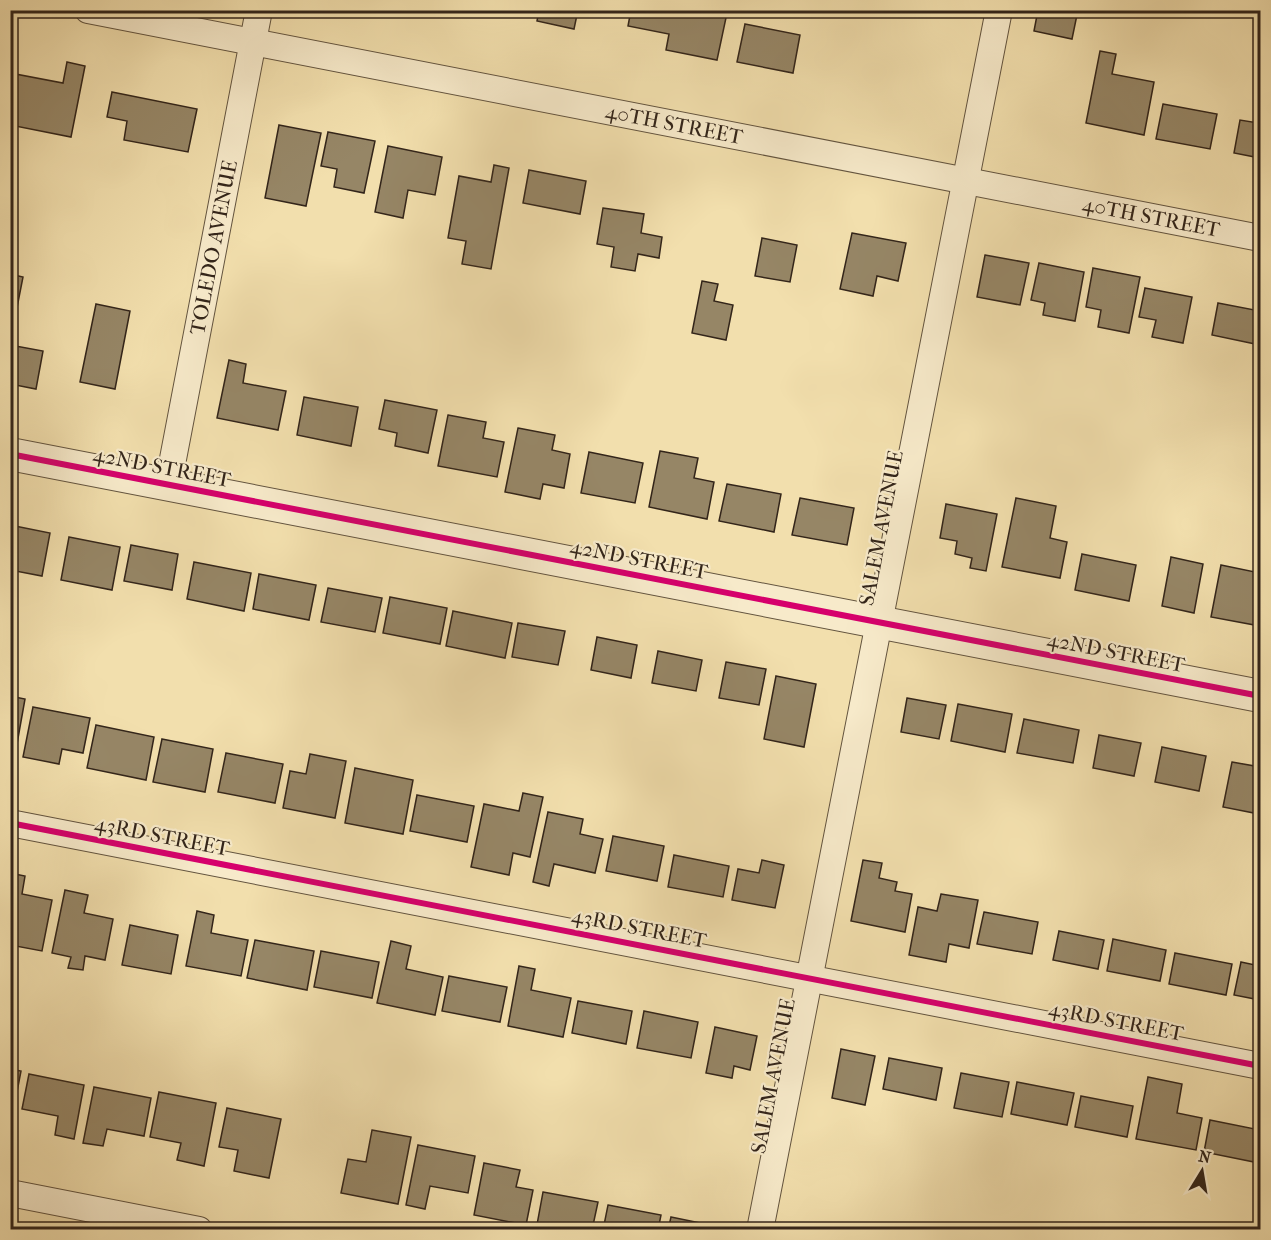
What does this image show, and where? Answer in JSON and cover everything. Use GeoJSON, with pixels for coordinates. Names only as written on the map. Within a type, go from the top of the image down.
{"type":"FeatureCollection","features":[{"type":"Feature","properties":{"kind":"street","name":"40TH STREET"},"geometry":{"type":"LineString","coordinates":[[88,10],[1260,238]]}},
{"type":"Feature","properties":{"kind":"street","name":"TOLEDO AVENUE"},"geometry":{"type":"LineString","coordinates":[[168,485],[259,10]]}},
{"type":"Feature","properties":{"kind":"street","name":"SALEM AVENUE"},"geometry":{"type":"LineString","coordinates":[[760,1230],[999,10]]}},
{"type":"Feature","properties":{"kind":"street","name":"42ND STREET"},"geometry":{"type":"LineString","coordinates":[[10,454],[1260,696]]}},
{"type":"Feature","properties":{"kind":"street","name":"43RD STREET"},"geometry":{"type":"LineString","coordinates":[[10,823],[1260,1066]]}},
{"type":"Feature","properties":{"kind":"street"},"geometry":{"type":"LineString","coordinates":[[10,1193],[199,1230]]}},
{"type":"Feature","properties":{"kind":"building"},"geometry":{"type":"Polygon","coordinates":[[[539,10],[578,10],[574,29],[537,21],[539,10]]]}},
{"type":"Feature","properties":{"kind":"building"},"geometry":{"type":"Polygon","coordinates":[[[584,10],[611,10],[610,16],[584,10]]]}},
{"type":"Feature","properties":{"kind":"building"},"geometry":{"type":"Polygon","coordinates":[[[631,10],[716,10],[727,13],[717,60],[666,50],[669,34],[628,26],[631,10]]]}},
{"type":"Feature","properties":{"kind":"building"},"geometry":{"type":"Polygon","coordinates":[[[1038,10],[1078,10],[1072,39],[1034,31],[1038,10]]]}},
{"type":"Feature","properties":{"kind":"building"},"geometry":{"type":"Polygon","coordinates":[[[745,24],[800,35],[793,73],[737,62],[745,24]]]}},
{"type":"Feature","properties":{"kind":"building"},"geometry":{"type":"Polygon","coordinates":[[[1100,51],[1116,54],[1112,74],[1154,82],[1144,135],[1086,123],[1100,51]]]}},
{"type":"Feature","properties":{"kind":"building"},"geometry":{"type":"Polygon","coordinates":[[[67,62],[85,66],[71,137],[10,125],[10,73],[63,83],[67,62]]]}},
{"type":"Feature","properties":{"kind":"building"},"geometry":{"type":"Polygon","coordinates":[[[112,92],[197,109],[188,152],[124,140],[127,121],[107,117],[112,92]]]}},
{"type":"Feature","properties":{"kind":"building"},"geometry":{"type":"Polygon","coordinates":[[[1163,104],[1217,114],[1210,149],[1156,139],[1163,104]]]}},
{"type":"Feature","properties":{"kind":"building"},"geometry":{"type":"Polygon","coordinates":[[[1260,113],[1260,158],[1234,153],[1240,120],[1258,123],[1260,113]]]}},
{"type":"Feature","properties":{"kind":"building"},"geometry":{"type":"Polygon","coordinates":[[[279,125],[321,133],[306,206],[265,198],[279,125]]]}},
{"type":"Feature","properties":{"kind":"building"},"geometry":{"type":"Polygon","coordinates":[[[328,132],[375,141],[364,193],[334,187],[337,169],[321,166],[328,132]]]}},
{"type":"Feature","properties":{"kind":"building"},"geometry":{"type":"Polygon","coordinates":[[[388,146],[442,157],[435,195],[408,190],[403,218],[375,212],[388,146]]]}},
{"type":"Feature","properties":{"kind":"building"},"geometry":{"type":"Polygon","coordinates":[[[494,165],[509,168],[491,269],[462,264],[466,241],[448,238],[459,176],[491,182],[494,165]]]}},
{"type":"Feature","properties":{"kind":"building"},"geometry":{"type":"Polygon","coordinates":[[[529,170],[586,181],[580,214],[523,203],[529,170]]]}},
{"type":"Feature","properties":{"kind":"building"},"geometry":{"type":"Polygon","coordinates":[[[603,208],[644,214],[641,233],[662,237],[659,258],[638,254],[635,271],[611,267],[614,247],[597,244],[603,208]]]}},
{"type":"Feature","properties":{"kind":"building"},"geometry":{"type":"Polygon","coordinates":[[[852,233],[906,243],[898,281],[877,276],[873,296],[840,289],[852,233]]]}},
{"type":"Feature","properties":{"kind":"building"},"geometry":{"type":"Polygon","coordinates":[[[762,238],[797,245],[790,282],[755,276],[762,238]]]}},
{"type":"Feature","properties":{"kind":"building"},"geometry":{"type":"Polygon","coordinates":[[[985,255],[1029,263],[1020,305],[977,297],[985,255]]]}},
{"type":"Feature","properties":{"kind":"building"},"geometry":{"type":"Polygon","coordinates":[[[1039,263],[1084,272],[1075,321],[1043,315],[1045,303],[1031,300],[1039,263]]]}},
{"type":"Feature","properties":{"kind":"building"},"geometry":{"type":"Polygon","coordinates":[[[1093,268],[1140,277],[1129,333],[1098,327],[1101,310],[1086,307],[1093,268]]]}},
{"type":"Feature","properties":{"kind":"building"},"geometry":{"type":"Polygon","coordinates":[[[10,274],[23,277],[10,343],[10,274]]]}},
{"type":"Feature","properties":{"kind":"building"},"geometry":{"type":"Polygon","coordinates":[[[702,281],[718,284],[714,301],[733,305],[726,340],[692,333],[702,281]]]}},
{"type":"Feature","properties":{"kind":"building"},"geometry":{"type":"Polygon","coordinates":[[[1145,288],[1192,297],[1183,343],[1152,337],[1156,320],[1139,317],[1145,288]]]}},
{"type":"Feature","properties":{"kind":"building"},"geometry":{"type":"Polygon","coordinates":[[[1218,303],[1260,311],[1260,345],[1212,335],[1218,303]]]}},
{"type":"Feature","properties":{"kind":"building"},"geometry":{"type":"Polygon","coordinates":[[[96,304],[130,311],[115,389],[80,382],[96,304]]]}},
{"type":"Feature","properties":{"kind":"building"},"geometry":{"type":"Polygon","coordinates":[[[10,345],[43,351],[36,389],[10,384],[10,345]]]}},
{"type":"Feature","properties":{"kind":"building"},"geometry":{"type":"Polygon","coordinates":[[[229,360],[246,364],[243,383],[286,391],[278,430],[217,418],[229,360]]]}},
{"type":"Feature","properties":{"kind":"building"},"geometry":{"type":"Polygon","coordinates":[[[304,397],[358,407],[351,446],[297,435],[304,397]]]}},
{"type":"Feature","properties":{"kind":"building"},"geometry":{"type":"Polygon","coordinates":[[[385,400],[437,410],[428,453],[395,446],[397,433],[379,429],[385,400]]]}},
{"type":"Feature","properties":{"kind":"building"},"geometry":{"type":"Polygon","coordinates":[[[448,415],[486,422],[483,438],[504,442],[497,477],[438,466],[448,415]]]}},
{"type":"Feature","properties":{"kind":"building"},"geometry":{"type":"Polygon","coordinates":[[[518,428],[555,435],[552,450],[570,454],[564,488],[543,484],[540,499],[505,492],[518,428]]]}},
{"type":"Feature","properties":{"kind":"building"},"geometry":{"type":"Polygon","coordinates":[[[660,451],[698,458],[694,478],[714,482],[707,519],[649,507],[660,451]]]}},
{"type":"Feature","properties":{"kind":"building"},"geometry":{"type":"Polygon","coordinates":[[[589,452],[643,463],[635,503],[581,493],[589,452]]]}},
{"type":"Feature","properties":{"kind":"building"},"geometry":{"type":"Polygon","coordinates":[[[727,484],[781,494],[774,532],[719,521],[727,484]]]}},
{"type":"Feature","properties":{"kind":"building"},"geometry":{"type":"Polygon","coordinates":[[[800,498],[854,508],[847,545],[792,535],[800,498]]]}},
{"type":"Feature","properties":{"kind":"building"},"geometry":{"type":"Polygon","coordinates":[[[1016,498],[1056,506],[1050,538],[1067,542],[1060,578],[1002,567],[1016,498]]]}},
{"type":"Feature","properties":{"kind":"building"},"geometry":{"type":"Polygon","coordinates":[[[946,504],[997,514],[986,571],[970,568],[972,558],[955,554],[957,541],[940,538],[946,504]]]}},
{"type":"Feature","properties":{"kind":"building"},"geometry":{"type":"Polygon","coordinates":[[[10,525],[50,533],[42,576],[10,570],[10,525]]]}},
{"type":"Feature","properties":{"kind":"building"},"geometry":{"type":"Polygon","coordinates":[[[69,537],[120,547],[112,590],[61,580],[69,537]]]}},
{"type":"Feature","properties":{"kind":"building"},"geometry":{"type":"Polygon","coordinates":[[[131,545],[178,554],[172,590],[124,581],[131,545]]]}},
{"type":"Feature","properties":{"kind":"building"},"geometry":{"type":"Polygon","coordinates":[[[1082,554],[1136,565],[1129,601],[1075,590],[1082,554]]]}},
{"type":"Feature","properties":{"kind":"building"},"geometry":{"type":"Polygon","coordinates":[[[1171,557],[1203,564],[1194,613],[1162,606],[1171,557]]]}},
{"type":"Feature","properties":{"kind":"building"},"geometry":{"type":"Polygon","coordinates":[[[194,562],[251,573],[244,611],[187,599],[194,562]]]}},
{"type":"Feature","properties":{"kind":"building"},"geometry":{"type":"Polygon","coordinates":[[[1221,565],[1260,573],[1260,626],[1211,617],[1221,565]]]}},
{"type":"Feature","properties":{"kind":"building"},"geometry":{"type":"Polygon","coordinates":[[[259,574],[316,585],[309,620],[253,609],[259,574]]]}},
{"type":"Feature","properties":{"kind":"building"},"geometry":{"type":"Polygon","coordinates":[[[328,588],[382,598],[375,632],[321,622],[328,588]]]}},
{"type":"Feature","properties":{"kind":"building"},"geometry":{"type":"Polygon","coordinates":[[[390,597],[447,608],[440,644],[383,633],[390,597]]]}},
{"type":"Feature","properties":{"kind":"building"},"geometry":{"type":"Polygon","coordinates":[[[453,611],[512,623],[505,658],[446,646],[453,611]]]}},
{"type":"Feature","properties":{"kind":"building"},"geometry":{"type":"Polygon","coordinates":[[[518,623],[565,631],[558,665],[512,657],[518,623]]]}},
{"type":"Feature","properties":{"kind":"building"},"geometry":{"type":"Polygon","coordinates":[[[597,637],[637,645],[631,678],[591,670],[597,637]]]}},
{"type":"Feature","properties":{"kind":"building"},"geometry":{"type":"Polygon","coordinates":[[[658,651],[702,660],[696,691],[652,683],[658,651]]]}},
{"type":"Feature","properties":{"kind":"building"},"geometry":{"type":"Polygon","coordinates":[[[726,662],[766,669],[759,705],[719,698],[726,662]]]}},
{"type":"Feature","properties":{"kind":"building"},"geometry":{"type":"Polygon","coordinates":[[[776,676],[816,684],[804,747],[764,739],[776,676]]]}},
{"type":"Feature","properties":{"kind":"building"},"geometry":{"type":"Polygon","coordinates":[[[10,696],[25,699],[15,755],[10,754],[10,696]]]}},
{"type":"Feature","properties":{"kind":"building"},"geometry":{"type":"Polygon","coordinates":[[[907,698],[946,705],[939,739],[901,732],[907,698]]]}},
{"type":"Feature","properties":{"kind":"building"},"geometry":{"type":"Polygon","coordinates":[[[958,704],[1012,714],[1005,752],[951,741],[958,704]]]}},
{"type":"Feature","properties":{"kind":"building"},"geometry":{"type":"Polygon","coordinates":[[[33,707],[90,718],[83,753],[62,749],[59,764],[23,757],[33,707]]]}},
{"type":"Feature","properties":{"kind":"building"},"geometry":{"type":"Polygon","coordinates":[[[1024,719],[1079,730],[1073,763],[1017,753],[1024,719]]]}},
{"type":"Feature","properties":{"kind":"building"},"geometry":{"type":"Polygon","coordinates":[[[96,725],[154,737],[146,780],[87,768],[96,725]]]}},
{"type":"Feature","properties":{"kind":"building"},"geometry":{"type":"Polygon","coordinates":[[[1099,735],[1141,743],[1134,776],[1093,768],[1099,735]]]}},
{"type":"Feature","properties":{"kind":"building"},"geometry":{"type":"Polygon","coordinates":[[[162,739],[213,749],[205,792],[153,782],[162,739]]]}},
{"type":"Feature","properties":{"kind":"building"},"geometry":{"type":"Polygon","coordinates":[[[1162,747],[1206,756],[1199,791],[1155,782],[1162,747]]]}},
{"type":"Feature","properties":{"kind":"building"},"geometry":{"type":"Polygon","coordinates":[[[226,753],[283,764],[275,803],[218,792],[226,753]]]}},
{"type":"Feature","properties":{"kind":"building"},"geometry":{"type":"Polygon","coordinates":[[[310,754],[346,761],[335,818],[283,808],[290,771],[306,774],[310,754]]]}},
{"type":"Feature","properties":{"kind":"building"},"geometry":{"type":"Polygon","coordinates":[[[1232,762],[1260,767],[1259,814],[1223,807],[1232,762]]]}},
{"type":"Feature","properties":{"kind":"building"},"geometry":{"type":"Polygon","coordinates":[[[355,768],[413,780],[403,834],[345,823],[355,768]]]}},
{"type":"Feature","properties":{"kind":"building"},"geometry":{"type":"Polygon","coordinates":[[[523,793],[543,797],[530,857],[513,853],[509,875],[471,867],[484,804],[519,811],[523,793]]]}},
{"type":"Feature","properties":{"kind":"building"},"geometry":{"type":"Polygon","coordinates":[[[417,795],[474,806],[467,842],[410,831],[417,795]]]}},
{"type":"Feature","properties":{"kind":"building"},"geometry":{"type":"Polygon","coordinates":[[[548,812],[583,819],[580,834],[603,839],[595,873],[554,864],[549,886],[533,882],[548,812]]]}},
{"type":"Feature","properties":{"kind":"building"},"geometry":{"type":"Polygon","coordinates":[[[613,836],[664,846],[657,881],[606,871],[613,836]]]}},
{"type":"Feature","properties":{"kind":"building"},"geometry":{"type":"Polygon","coordinates":[[[674,855],[729,866],[723,897],[668,887],[674,855]]]}},
{"type":"Feature","properties":{"kind":"building"},"geometry":{"type":"Polygon","coordinates":[[[762,860],[784,865],[775,908],[732,900],[738,869],[759,873],[762,860]]]}},
{"type":"Feature","properties":{"kind":"building"},"geometry":{"type":"Polygon","coordinates":[[[863,860],[882,863],[879,878],[897,882],[895,891],[912,894],[905,932],[851,921],[863,860]]]}},
{"type":"Feature","properties":{"kind":"building"},"geometry":{"type":"Polygon","coordinates":[[[10,873],[25,876],[22,894],[52,900],[42,951],[10,945],[10,873]]]}},
{"type":"Feature","properties":{"kind":"building"},"geometry":{"type":"Polygon","coordinates":[[[65,890],[88,895],[84,913],[113,919],[105,960],[85,956],[83,970],[68,968],[71,957],[52,953],[65,890]]]}},
{"type":"Feature","properties":{"kind":"building"},"geometry":{"type":"Polygon","coordinates":[[[941,894],[978,900],[969,948],[949,944],[946,962],[909,955],[918,907],[937,911],[941,894]]]}},
{"type":"Feature","properties":{"kind":"building"},"geometry":{"type":"Polygon","coordinates":[[[197,911],[214,915],[211,933],[248,940],[241,976],[186,966],[197,911]]]}},
{"type":"Feature","properties":{"kind":"building"},"geometry":{"type":"Polygon","coordinates":[[[984,912],[1038,922],[1032,954],[977,944],[984,912]]]}},
{"type":"Feature","properties":{"kind":"building"},"geometry":{"type":"Polygon","coordinates":[[[130,925],[178,935],[171,974],[122,965],[130,925]]]}},
{"type":"Feature","properties":{"kind":"building"},"geometry":{"type":"Polygon","coordinates":[[[1059,931],[1104,940],[1098,969],[1053,960],[1059,931]]]}},
{"type":"Feature","properties":{"kind":"building"},"geometry":{"type":"Polygon","coordinates":[[[1113,939],[1166,950],[1160,981],[1107,971],[1113,939]]]}},
{"type":"Feature","properties":{"kind":"building"},"geometry":{"type":"Polygon","coordinates":[[[255,940],[314,951],[307,990],[247,978],[255,940]]]}},
{"type":"Feature","properties":{"kind":"building"},"geometry":{"type":"Polygon","coordinates":[[[391,941],[411,946],[406,969],[443,977],[435,1015],[377,1003],[391,941]]]}},
{"type":"Feature","properties":{"kind":"building"},"geometry":{"type":"Polygon","coordinates":[[[321,951],[379,962],[372,998],[314,987],[321,951]]]}},
{"type":"Feature","properties":{"kind":"building"},"geometry":{"type":"Polygon","coordinates":[[[1175,953],[1232,964],[1226,995],[1169,984],[1175,953]]]}},
{"type":"Feature","properties":{"kind":"building"},"geometry":{"type":"Polygon","coordinates":[[[1241,962],[1260,966],[1260,1000],[1234,995],[1241,962]]]}},
{"type":"Feature","properties":{"kind":"building"},"geometry":{"type":"Polygon","coordinates":[[[519,966],[535,969],[531,990],[571,998],[563,1037],[508,1026],[519,966]]]}},
{"type":"Feature","properties":{"kind":"building"},"geometry":{"type":"Polygon","coordinates":[[[449,976],[507,987],[500,1022],[442,1011],[449,976]]]}},
{"type":"Feature","properties":{"kind":"building"},"geometry":{"type":"Polygon","coordinates":[[[578,1001],[632,1011],[626,1044],[572,1033],[578,1001]]]}},
{"type":"Feature","properties":{"kind":"building"},"geometry":{"type":"Polygon","coordinates":[[[644,1011],[698,1022],[691,1058],[637,1048],[644,1011]]]}},
{"type":"Feature","properties":{"kind":"building"},"geometry":{"type":"Polygon","coordinates":[[[715,1027],[757,1036],[750,1070],[734,1066],[732,1078],[706,1073],[715,1027]]]}},
{"type":"Feature","properties":{"kind":"building"},"geometry":{"type":"Polygon","coordinates":[[[841,1049],[875,1056],[865,1105],[832,1098],[841,1049]]]}},
{"type":"Feature","properties":{"kind":"building"},"geometry":{"type":"Polygon","coordinates":[[[889,1058],[942,1068],[936,1100],[883,1089],[889,1058]]]}},
{"type":"Feature","properties":{"kind":"building"},"geometry":{"type":"Polygon","coordinates":[[[10,1069],[21,1071],[11,1123],[10,1123],[10,1069]]]}},
{"type":"Feature","properties":{"kind":"building"},"geometry":{"type":"Polygon","coordinates":[[[961,1073],[1009,1082],[1002,1117],[954,1108],[961,1073]]]}},
{"type":"Feature","properties":{"kind":"building"},"geometry":{"type":"Polygon","coordinates":[[[29,1074],[84,1085],[74,1139],[55,1135],[58,1116],[22,1109],[29,1074]]]}},
{"type":"Feature","properties":{"kind":"building"},"geometry":{"type":"Polygon","coordinates":[[[1148,1077],[1182,1084],[1177,1113],[1202,1118],[1196,1150],[1136,1139],[1148,1077]]]}},
{"type":"Feature","properties":{"kind":"building"},"geometry":{"type":"Polygon","coordinates":[[[1017,1082],[1074,1093],[1067,1125],[1011,1114],[1017,1082]]]}},
{"type":"Feature","properties":{"kind":"building"},"geometry":{"type":"Polygon","coordinates":[[[94,1087],[151,1098],[144,1136],[107,1129],[103,1146],[83,1143],[94,1087]]]}},
{"type":"Feature","properties":{"kind":"building"},"geometry":{"type":"Polygon","coordinates":[[[159,1092],[216,1103],[204,1166],[177,1160],[181,1143],[150,1137],[159,1092]]]}},
{"type":"Feature","properties":{"kind":"building"},"geometry":{"type":"Polygon","coordinates":[[[1081,1096],[1133,1106],[1127,1137],[1075,1127],[1081,1096]]]}},
{"type":"Feature","properties":{"kind":"building"},"geometry":{"type":"Polygon","coordinates":[[[227,1108],[281,1119],[269,1178],[234,1171],[238,1150],[219,1147],[227,1108]]]}},
{"type":"Feature","properties":{"kind":"building"},"geometry":{"type":"Polygon","coordinates":[[[1210,1120],[1260,1130],[1259,1163],[1204,1152],[1210,1120]]]}},
{"type":"Feature","properties":{"kind":"building"},"geometry":{"type":"Polygon","coordinates":[[[372,1130],[411,1137],[398,1204],[341,1193],[348,1159],[366,1162],[372,1130]]]}},
{"type":"Feature","properties":{"kind":"building"},"geometry":{"type":"Polygon","coordinates":[[[418,1145],[475,1156],[468,1193],[430,1186],[425,1209],[406,1205],[418,1145]]]}},
{"type":"Feature","properties":{"kind":"building"},"geometry":{"type":"Polygon","coordinates":[[[484,1163],[520,1170],[516,1187],[533,1190],[526,1225],[474,1215],[484,1163]]]}},
{"type":"Feature","properties":{"kind":"building"},"geometry":{"type":"Polygon","coordinates":[[[543,1192],[598,1202],[592,1230],[536,1230],[543,1192]]]}},
{"type":"Feature","properties":{"kind":"building"},"geometry":{"type":"Polygon","coordinates":[[[608,1205],[661,1215],[658,1230],[603,1230],[608,1205]]]}},
{"type":"Feature","properties":{"kind":"building"},"geometry":{"type":"Polygon","coordinates":[[[671,1217],[725,1228],[725,1230],[668,1230],[671,1217]]]}},
{"type":"Feature","properties":{"kind":"cycle path"},"geometry":{"type":"LineString","coordinates":[[10,454],[1260,696]]}},
{"type":"Feature","properties":{"kind":"cycle path"},"geometry":{"type":"LineString","coordinates":[[10,823],[1260,1066]]}}]}
